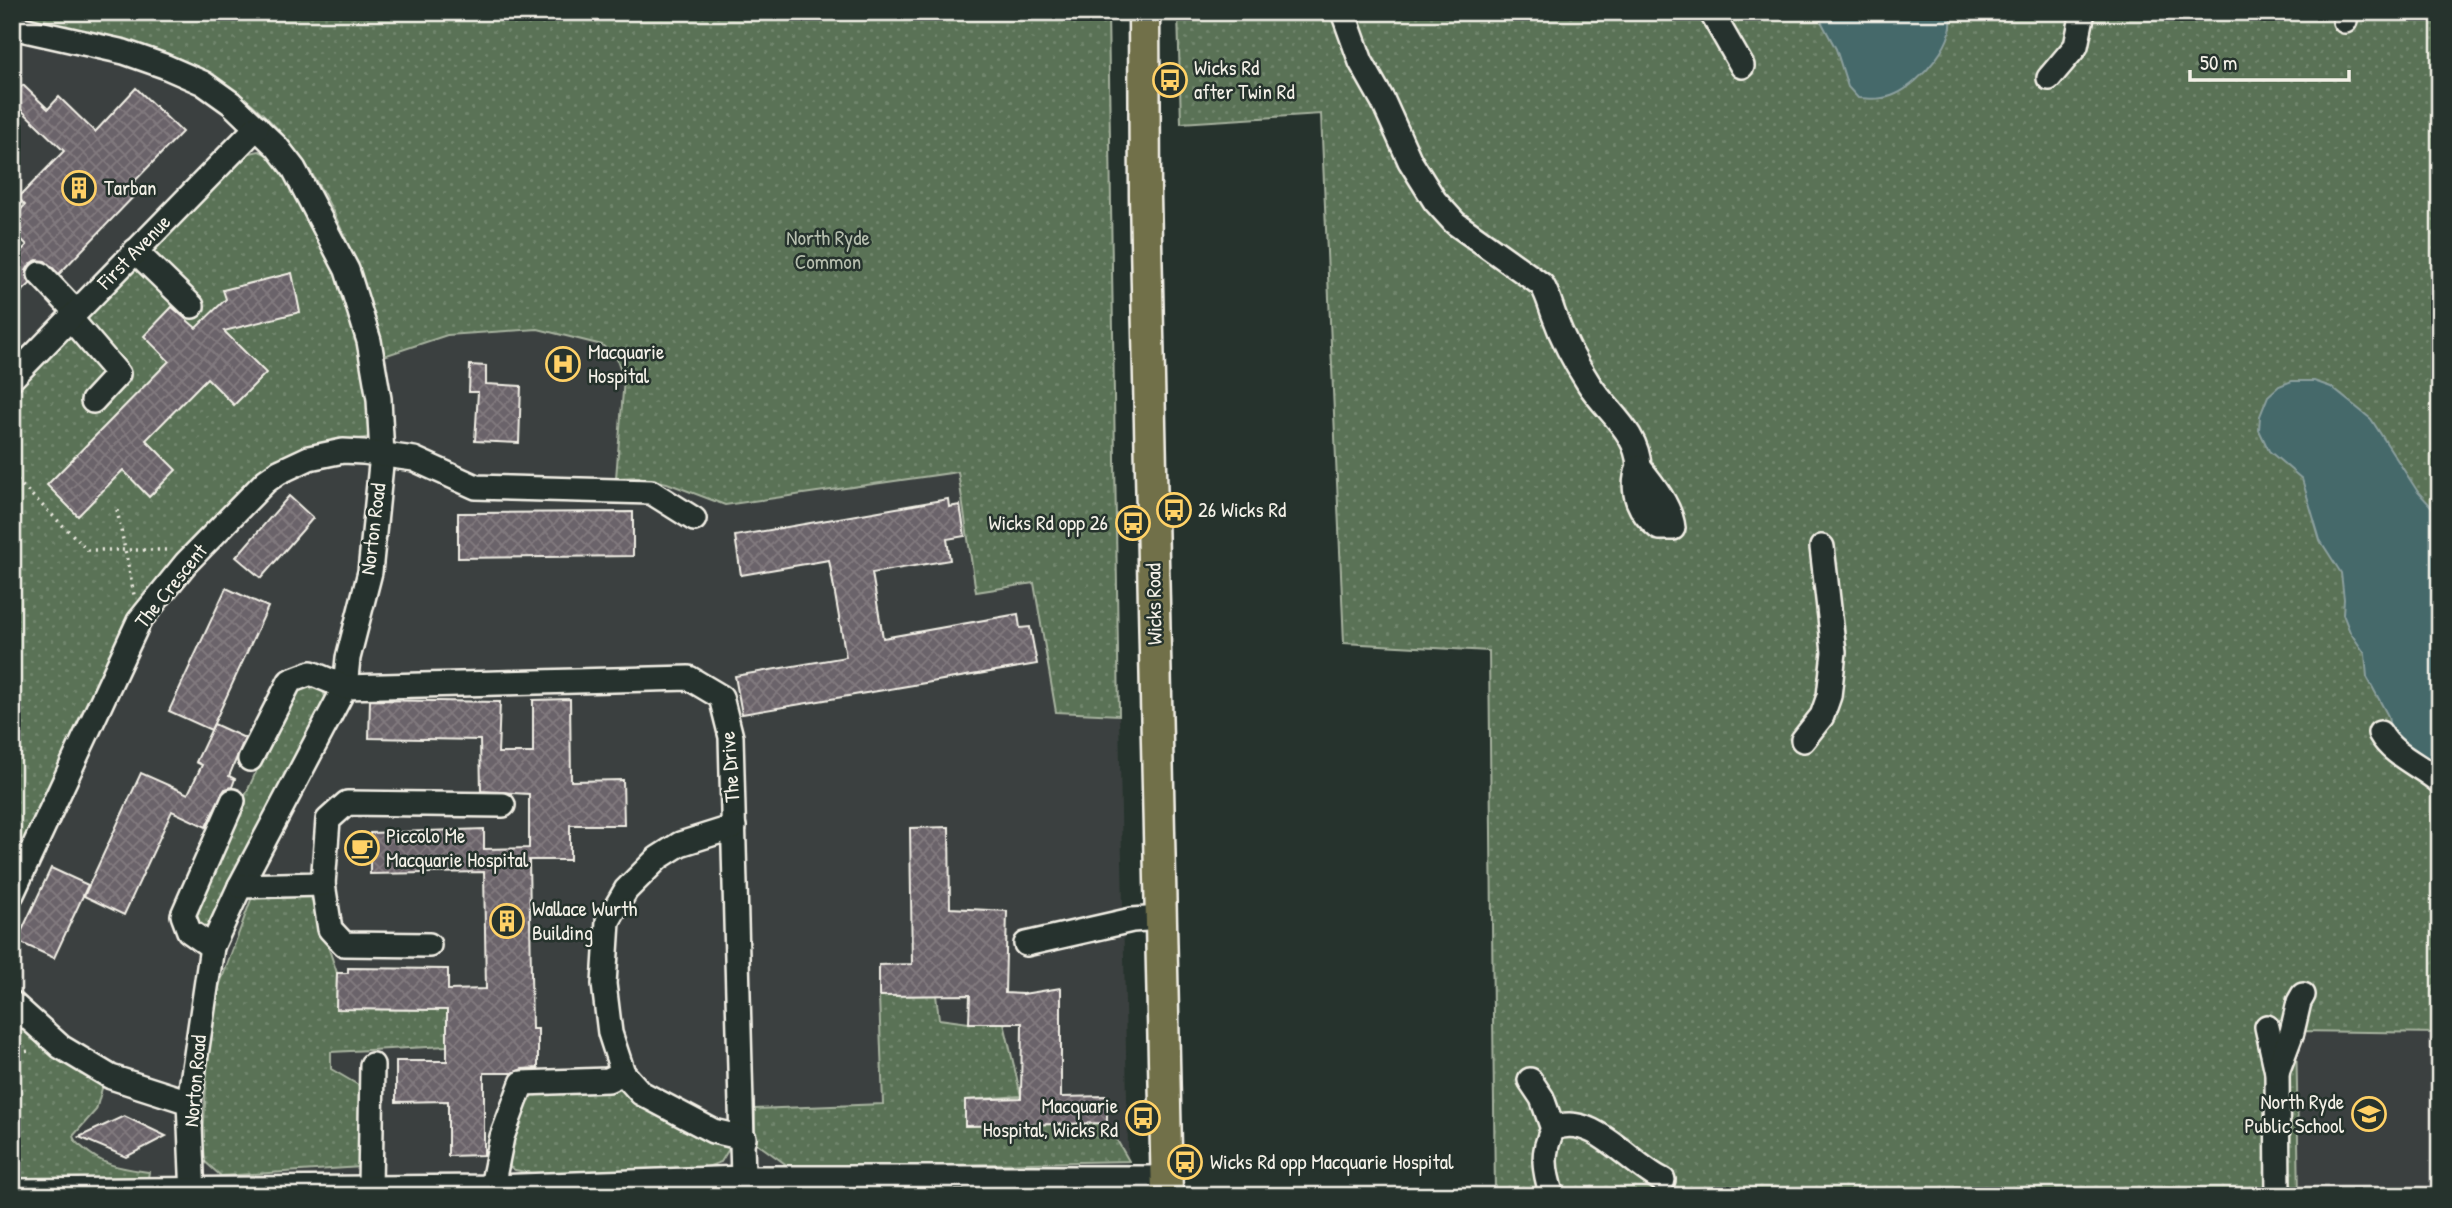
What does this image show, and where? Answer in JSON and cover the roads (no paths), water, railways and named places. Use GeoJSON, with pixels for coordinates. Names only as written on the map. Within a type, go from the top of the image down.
{"type":"FeatureCollection","features":[{"type":"Feature","properties":{"kind":"main road","name":"Wicks Road"},"geometry":{"type":"LineString","coordinates":[[1144,12],[1145,196],[1167,1187]]}},
{"type":"Feature","properties":{"kind":"lane"},"geometry":{"type":"LineString","coordinates":[[1343,12],[1361,62],[1383,101],[1410,161],[1435,201],[1455,223],[1542,285],[1550,298],[1568,347],[1588,383],[1633,439],[1639,467]]}},
{"type":"Feature","properties":{"kind":"lane"},"geometry":{"type":"LineString","coordinates":[[1711,12],[1742,66]]}},
{"type":"Feature","properties":{"kind":"lane"},"geometry":{"type":"LineString","coordinates":[[2049,78],[2076,46],[2083,12]]}},
{"type":"Feature","properties":{"kind":"lane","name":"Norton Road"},"geometry":{"type":"LineString","coordinates":[[12,27],[124,52],[164,66],[203,83],[232,103],[257,127],[294,169],[347,270],[369,341],[379,399],[382,455],[370,572],[348,658],[345,687],[240,886],[212,947],[189,1101],[193,1192]]}},
{"type":"Feature","properties":{"kind":"lane","name":"First Avenue"},"geometry":{"type":"LineString","coordinates":[[12,378],[257,127]]}},
{"type":"Feature","properties":{"kind":"lane"},"geometry":{"type":"LineString","coordinates":[[135,251],[192,306]]}},
{"type":"Feature","properties":{"kind":"lane"},"geometry":{"type":"LineString","coordinates":[[40,274],[118,374],[93,401]]}},
{"type":"Feature","properties":{"kind":"lane","name":"The Crescent"},"geometry":{"type":"LineString","coordinates":[[12,894],[139,621],[199,549],[266,481],[286,468],[324,454],[353,452],[414,459],[476,487],[651,492],[694,519]]}},
{"type":"Feature","properties":{"kind":"lane"},"geometry":{"type":"LineString","coordinates":[[1802,740],[1822,716],[1829,696],[1834,652],[1822,547]]}},
{"type":"Feature","properties":{"kind":"lane"},"geometry":{"type":"LineString","coordinates":[[250,759],[290,681],[312,673],[345,687]]}},
{"type":"Feature","properties":{"kind":"lane","name":"The Drive"},"geometry":{"type":"LineString","coordinates":[[345,687],[689,678],[721,697],[731,737],[743,1178]]}},
{"type":"Feature","properties":{"kind":"lane"},"geometry":{"type":"LineString","coordinates":[[2380,733],[2391,749],[2440,782]]}},
{"type":"Feature","properties":{"kind":"lane"},"geometry":{"type":"LineString","coordinates":[[212,947],[189,932],[183,915],[233,802]]}},
{"type":"Feature","properties":{"kind":"lane"},"geometry":{"type":"LineString","coordinates":[[429,945],[344,944],[330,929],[323,884],[328,820],[347,803],[503,805]]}},
{"type":"Feature","properties":{"kind":"lane"},"geometry":{"type":"LineString","coordinates":[[734,827],[680,844],[658,858],[626,890],[608,921],[604,984],[610,1033],[623,1073],[641,1093],[713,1131],[744,1138]]}},
{"type":"Feature","properties":{"kind":"lane"},"geometry":{"type":"LineString","coordinates":[[240,886],[323,884]]}},
{"type":"Feature","properties":{"kind":"lane"},"geometry":{"type":"LineString","coordinates":[[1026,944],[1132,920],[1161,918]]}},
{"type":"Feature","properties":{"kind":"lane"},"geometry":{"type":"LineString","coordinates":[[2277,1072],[2303,995]]}},
{"type":"Feature","properties":{"kind":"lane"},"geometry":{"type":"LineString","coordinates":[[12,1003],[61,1047],[111,1077],[189,1101]]}},
{"type":"Feature","properties":{"kind":"lane"},"geometry":{"type":"LineString","coordinates":[[2267,1027],[2277,1072],[2278,1196]]}},
{"type":"Feature","properties":{"kind":"lane"},"geometry":{"type":"LineString","coordinates":[[370,1187],[372,1065]]}},
{"type":"Feature","properties":{"kind":"lane"},"geometry":{"type":"LineString","coordinates":[[492,1187],[502,1137],[523,1083],[608,1080],[623,1073]]}},
{"type":"Feature","properties":{"kind":"lane"},"geometry":{"type":"LineString","coordinates":[[1530,1080],[1542,1098],[1553,1129],[1545,1145],[1544,1157],[1552,1196]]}},
{"type":"Feature","properties":{"kind":"lane"},"geometry":{"type":"LineString","coordinates":[[1553,1129],[1572,1124],[1582,1126],[1606,1140],[1650,1174],[1663,1180]]}},
{"type":"Feature","properties":{"kind":"lane"},"geometry":{"type":"LineString","coordinates":[[12,1191],[193,1192],[492,1187],[743,1178],[1167,1187]]}},
{"type":"Feature","properties":{"kind":"water"},"geometry":{"type":"Polygon","coordinates":[[[1816,12],[1949,12],[1951,23],[1944,47],[1916,81],[1891,96],[1877,99],[1858,98],[1848,87],[1836,49],[1816,12]]]}},
{"type":"Feature","properties":{"kind":"water"},"geometry":{"type":"Polygon","coordinates":[[[2292,381],[2314,381],[2331,387],[2371,419],[2418,492],[2440,516],[2440,774],[2391,736],[2388,716],[2367,677],[2365,654],[2350,632],[2343,614],[2341,573],[2320,540],[2302,479],[2269,451],[2259,430],[2260,416],[2268,396],[2279,386],[2292,381]]]}},
{"type":"Feature","properties":{"kind":"place","name":"Wicks Rd after Twin Rd"},"geometry":{"type":"Point","coordinates":[1170,80]}},
{"type":"Feature","properties":{"kind":"place","name":"Tarban"},"geometry":{"type":"Point","coordinates":[79,188]}},
{"type":"Feature","properties":{"kind":"place","name":"Macquarie Hospital"},"geometry":{"type":"Point","coordinates":[563,364]}},
{"type":"Feature","properties":{"kind":"place","name":"26 Wicks Rd"},"geometry":{"type":"Point","coordinates":[1174,510]}},
{"type":"Feature","properties":{"kind":"place","name":"Wicks Rd opp 26"},"geometry":{"type":"Point","coordinates":[1133,523]}},
{"type":"Feature","properties":{"kind":"place","name":"Piccolo Me Macquarie Hospital"},"geometry":{"type":"Point","coordinates":[362,848]}},
{"type":"Feature","properties":{"kind":"place","name":"Wallace Wurth Building"},"geometry":{"type":"Point","coordinates":[507,921]}},
{"type":"Feature","properties":{"kind":"place","name":"North Ryde Public School"},"geometry":{"type":"Point","coordinates":[2369,1114]}},
{"type":"Feature","properties":{"kind":"place","name":"Macquarie Hospital, Wicks Rd"},"geometry":{"type":"Point","coordinates":[1143,1118]}},
{"type":"Feature","properties":{"kind":"place","name":"Wicks Rd opp Macquarie Hospital"},"geometry":{"type":"Point","coordinates":[1185,1162]}},
{"type":"Feature","properties":{"kind":"park label","name":"North Ryde Common"},"geometry":{"type":"Point","coordinates":[828,250]}}]}
